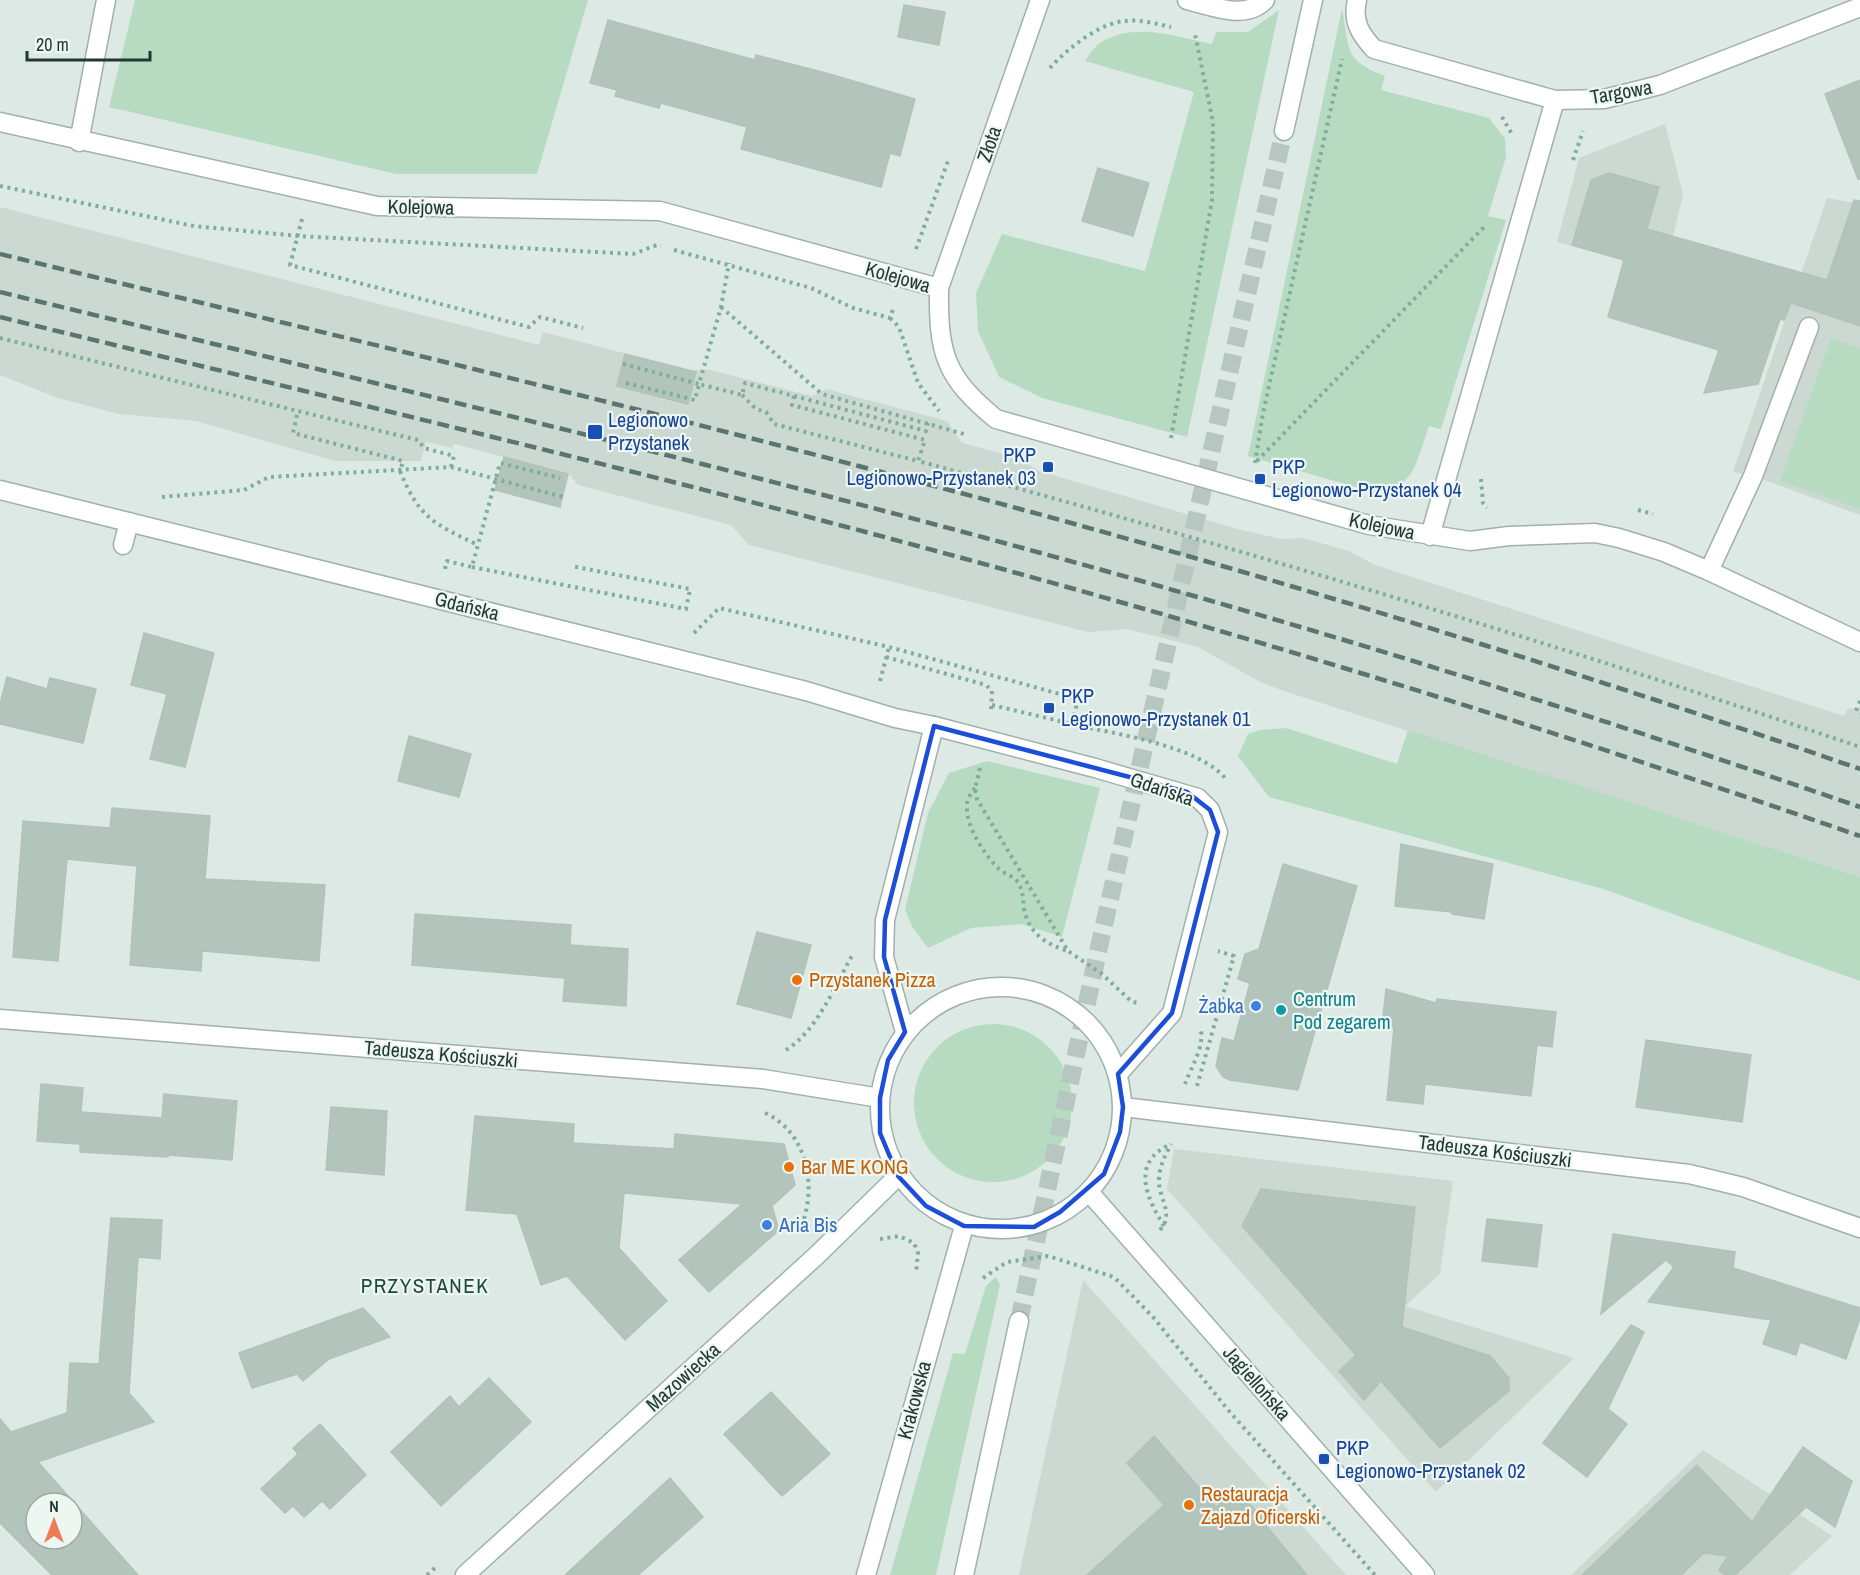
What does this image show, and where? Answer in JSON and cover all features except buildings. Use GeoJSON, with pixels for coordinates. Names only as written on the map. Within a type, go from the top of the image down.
{"type":"FeatureCollection","features":[{"type":"Feature","properties":{"kind":"street"},"geometry":{"type":"LineString","coordinates":[[79,142],[106,0]]}},
{"type":"Feature","properties":{"kind":"street","name":"Złota"},"geometry":{"type":"LineString","coordinates":[[939,288],[1040,0]]}},
{"type":"Feature","properties":{"kind":"street"},"geometry":{"type":"LineString","coordinates":[[1194,2],[1244,12],[1257,8],[1264,0]]}},
{"type":"Feature","properties":{"kind":"street"},"geometry":{"type":"LineString","coordinates":[[1284,131],[1313,0]]}},
{"type":"Feature","properties":{"kind":"street"},"geometry":{"type":"LineString","coordinates":[[1357,0],[1356,23],[1368,42]]}},
{"type":"Feature","properties":{"kind":"street","name":"Targowa"},"geometry":{"type":"LineString","coordinates":[[1368,42],[1555,100],[1604,99],[1660,85],[1860,7]]}},
{"type":"Feature","properties":{"kind":"street"},"geometry":{"type":"LineString","coordinates":[[1430,536],[1555,100]]}},
{"type":"Feature","properties":{"kind":"street","name":"Kolejowa"},"geometry":{"type":"LineString","coordinates":[[0,122],[79,142],[377,206],[660,211],[939,288],[938,325],[946,362],[968,396],[996,419],[1369,525],[1470,541],[1509,536],[1595,533],[1664,552],[1860,642]]}},
{"type":"Feature","properties":{"kind":"street"},"geometry":{"type":"LineString","coordinates":[[1709,571],[1753,476],[1809,327]]}},
{"type":"Feature","properties":{"kind":"street","name":"Gdańska"},"geometry":{"type":"LineString","coordinates":[[0,490],[806,691],[895,718],[934,726],[1186,792],[1198,798],[1210,810],[1218,832],[1172,1013],[1118,1074]]}},
{"type":"Feature","properties":{"kind":"street"},"geometry":{"type":"LineString","coordinates":[[123,544],[129,522]]}},
{"type":"Feature","properties":{"kind":"street"},"geometry":{"type":"LineString","coordinates":[[905,1032],[884,957],[885,920],[934,726]]}},
{"type":"Feature","properties":{"kind":"street"},"geometry":{"type":"LineString","coordinates":[[997,987],[1027,990],[1049,996],[1070,1008],[1092,1028],[1118,1074],[1123,1107],[1116,1150],[1104,1174],[1089,1192],[1034,1227],[964,1226],[926,1206],[898,1176],[880,1133],[880,1098],[888,1060],[905,1032],[925,1012],[946,999],[997,987]]}},
{"type":"Feature","properties":{"kind":"street","name":"Tadeusza Kościuszki"},"geometry":{"type":"LineString","coordinates":[[0,1019],[763,1079],[880,1098]]}},
{"type":"Feature","properties":{"kind":"street","name":"Tadeusza Kościuszki"},"geometry":{"type":"LineString","coordinates":[[1123,1107],[1689,1174],[1743,1187],[1860,1228]]}},
{"type":"Feature","properties":{"kind":"street","name":"Mazowiecka"},"geometry":{"type":"LineString","coordinates":[[465,1575],[816,1256],[898,1176]]}},
{"type":"Feature","properties":{"kind":"street","name":"Jagiellońska"},"geometry":{"type":"LineString","coordinates":[[1089,1192],[1425,1575]]}},
{"type":"Feature","properties":{"kind":"street","name":"Krakowska"},"geometry":{"type":"LineString","coordinates":[[866,1575],[964,1226]]}},
{"type":"Feature","properties":{"kind":"street"},"geometry":{"type":"LineString","coordinates":[[964,1575],[1019,1321]]}},
{"type":"Feature","properties":{"kind":"path"},"geometry":{"type":"LineString","coordinates":[[1171,441],[1212,200],[1213,122],[1194,33],[1194,2]]}},
{"type":"Feature","properties":{"kind":"path"},"geometry":{"type":"LineString","coordinates":[[1043,76],[1061,55],[1085,37],[1124,21],[1153,23],[1174,28]]}},
{"type":"Feature","properties":{"kind":"path"},"geometry":{"type":"LineString","coordinates":[[1184,30],[1194,33]]}},
{"type":"Feature","properties":{"kind":"path"},"geometry":{"type":"LineString","coordinates":[[1255,463],[1275,355],[1343,57],[1368,42]]}},
{"type":"Feature","properties":{"kind":"path"},"geometry":{"type":"LineString","coordinates":[[1498,112],[1512,132],[1513,142]]}},
{"type":"Feature","properties":{"kind":"path"},"geometry":{"type":"LineString","coordinates":[[1570,167],[1581,133],[1588,123]]}},
{"type":"Feature","properties":{"kind":"path"},"geometry":{"type":"LineString","coordinates":[[0,186],[194,226],[298,236],[633,254],[657,245],[812,288],[853,308],[890,318],[899,327],[918,383],[942,413]]}},
{"type":"Feature","properties":{"kind":"path"},"geometry":{"type":"LineString","coordinates":[[1255,463],[1494,217]]}},
{"type":"Feature","properties":{"kind":"path"},"geometry":{"type":"LineString","coordinates":[[916,249],[924,227]]}},
{"type":"Feature","properties":{"kind":"path"},"geometry":{"type":"LineString","coordinates":[[298,236],[290,265],[529,327],[540,317],[583,328]]}},
{"type":"Feature","properties":{"kind":"path"},"geometry":{"type":"LineString","coordinates":[[626,383],[695,400],[721,307],[731,258]]}},
{"type":"Feature","properties":{"kind":"path"},"geometry":{"type":"LineString","coordinates":[[890,318],[896,301]]}},
{"type":"Feature","properties":{"kind":"path"},"geometry":{"type":"LineString","coordinates":[[721,307],[822,394],[967,434]]}},
{"type":"Feature","properties":{"kind":"path"},"geometry":{"type":"LineString","coordinates":[[0,338],[418,440],[424,448],[454,456],[451,467]]}},
{"type":"Feature","properties":{"kind":"path"},"geometry":{"type":"LineString","coordinates":[[623,364],[742,395],[756,409],[766,412],[774,424],[1116,515],[1423,605],[1652,677],[1860,747]]}},
{"type":"Feature","properties":{"kind":"path"},"geometry":{"type":"LineString","coordinates":[[742,395],[746,383],[926,431],[928,423]]}},
{"type":"Feature","properties":{"kind":"path"},"geometry":{"type":"LineString","coordinates":[[794,396],[792,405],[925,440],[918,461]]}},
{"type":"Feature","properties":{"kind":"path"},"geometry":{"type":"LineString","coordinates":[[298,411],[293,432],[403,460],[400,471],[420,511],[440,527],[478,545]]}},
{"type":"Feature","properties":{"kind":"path"},"geometry":{"type":"LineString","coordinates":[[1162,438],[1181,444]]}},
{"type":"Feature","properties":{"kind":"path"},"geometry":{"type":"LineString","coordinates":[[1244,460],[1266,467]]}},
{"type":"Feature","properties":{"kind":"path"},"geometry":{"type":"LineString","coordinates":[[479,538],[500,463],[560,478]]}},
{"type":"Feature","properties":{"kind":"path"},"geometry":{"type":"LineString","coordinates":[[129,522],[138,499],[244,490],[269,477],[451,467],[563,497]]}},
{"type":"Feature","properties":{"kind":"path"},"geometry":{"type":"LineString","coordinates":[[1481,476],[1483,503],[1494,510]]}},
{"type":"Feature","properties":{"kind":"path"},"geometry":{"type":"LineString","coordinates":[[1387,498],[1408,488],[1413,481]]}},
{"type":"Feature","properties":{"kind":"path"},"geometry":{"type":"LineString","coordinates":[[1636,509],[1646,510],[1657,516]]}},
{"type":"Feature","properties":{"kind":"path"},"geometry":{"type":"LineString","coordinates":[[472,567],[686,609],[690,589],[571,566]]}},
{"type":"Feature","properties":{"kind":"path"},"geometry":{"type":"LineString","coordinates":[[690,637],[719,608],[889,647],[1078,699],[1072,723]]}},
{"type":"Feature","properties":{"kind":"path"},"geometry":{"type":"LineString","coordinates":[[879,685],[889,647]]}},
{"type":"Feature","properties":{"kind":"path"},"geometry":{"type":"LineString","coordinates":[[886,657],[986,685],[992,691],[992,711]]}},
{"type":"Feature","properties":{"kind":"path"},"geometry":{"type":"LineString","coordinates":[[1860,700],[1856,711],[1860,712]]}},
{"type":"Feature","properties":{"kind":"path"},"geometry":{"type":"LineString","coordinates":[[992,705],[1182,752],[1215,766],[1229,783]]}},
{"type":"Feature","properties":{"kind":"path"},"geometry":{"type":"LineString","coordinates":[[979,769],[976,786],[977,799],[1068,951]]}},
{"type":"Feature","properties":{"kind":"path"},"geometry":{"type":"LineString","coordinates":[[976,786],[967,803],[969,820],[987,856],[1002,871],[1016,879],[1023,892],[1027,921],[1033,930],[1050,945],[1068,951],[1102,974],[1132,1002],[1142,1004]]}},
{"type":"Feature","properties":{"kind":"path"},"geometry":{"type":"LineString","coordinates":[[1204,1092],[1197,1088],[1234,956],[1215,950],[1218,940]]}},
{"type":"Feature","properties":{"kind":"path"},"geometry":{"type":"LineString","coordinates":[[779,1055],[804,1034],[830,997],[855,951]]}},
{"type":"Feature","properties":{"kind":"path"},"geometry":{"type":"LineString","coordinates":[[1184,1085],[1196,1060],[1202,1036],[1201,1028]]}},
{"type":"Feature","properties":{"kind":"path"},"geometry":{"type":"LineString","coordinates":[[758,1109],[780,1121],[800,1148],[810,1187],[809,1201],[799,1232]]}},
{"type":"Feature","properties":{"kind":"path"},"geometry":{"type":"LineString","coordinates":[[1173,1138],[1170,1144],[1160,1168],[1159,1183],[1167,1214],[1164,1226],[1149,1202],[1146,1173],[1148,1161],[1156,1151],[1170,1144],[1178,1144]]}},
{"type":"Feature","properties":{"kind":"path"},"geometry":{"type":"LineString","coordinates":[[876,1240],[899,1236],[914,1243],[918,1265],[914,1280]]}},
{"type":"Feature","properties":{"kind":"path"},"geometry":{"type":"LineString","coordinates":[[979,1289],[982,1279],[989,1272],[1007,1262],[1048,1256],[1114,1277],[1153,1317],[1216,1395],[1375,1575]]}},
{"type":"Feature","properties":{"kind":"path"},"geometry":{"type":"LineString","coordinates":[[427,1575],[444,1559]]}},
{"type":"Feature","properties":{"kind":"highlighted area"},"geometry":{"type":"Polygon","coordinates":[[[934,726],[1187,792],[1210,810],[1218,832],[1172,1013],[1118,1074],[1123,1107],[1120,1132],[1104,1174],[1060,1212],[1034,1227],[964,1226],[926,1206],[898,1176],[880,1133],[880,1098],[888,1060],[905,1032],[884,957],[885,920],[934,726]]]}},
{"type":"Feature","properties":{"kind":"shaded area"},"geometry":{"type":"Polygon","coordinates":[[[1665,124],[1683,194],[1665,272],[1557,242],[1579,158],[1665,124]]]}},
{"type":"Feature","properties":{"kind":"shaded area"},"geometry":{"type":"Polygon","coordinates":[[[1827,198],[1860,204],[1860,515],[1753,476],[1733,472],[1827,198]]]}},
{"type":"Feature","properties":{"kind":"shaded area"},"geometry":{"type":"Polygon","coordinates":[[[0,207],[539,345],[543,332],[689,370],[710,370],[812,396],[826,389],[947,421],[962,443],[1019,458],[1039,471],[1238,529],[1280,539],[1303,538],[1349,551],[1375,565],[1844,716],[1847,709],[1860,707],[1860,877],[1284,691],[1260,682],[1198,647],[1127,629],[1088,632],[749,545],[731,525],[578,485],[569,474],[454,444],[452,448],[426,442],[421,461],[335,461],[196,421],[119,414],[58,398],[0,375],[0,207]]]}},
{"type":"Feature","properties":{"kind":"shaded area"},"geometry":{"type":"Polygon","coordinates":[[[1174,1149],[1453,1181],[1440,1274],[1405,1306],[1574,1358],[1436,1492],[1167,1189],[1174,1149]]]}},
{"type":"Feature","properties":{"kind":"shaded area"},"geometry":{"type":"Polygon","coordinates":[[[1083,1280],[1346,1575],[1019,1575],[1083,1280]]]}},
{"type":"Feature","properties":{"kind":"shaded area"},"geometry":{"type":"Polygon","coordinates":[[[1703,1450],[1832,1536],[1790,1575],[1571,1575],[1703,1450]]]}},
{"type":"Feature","properties":{"kind":"green space"},"geometry":{"type":"Polygon","coordinates":[[[135,0],[588,0],[537,174],[396,174],[109,107],[135,0]]]}},
{"type":"Feature","properties":{"kind":"green space"},"geometry":{"type":"Polygon","coordinates":[[[1342,9],[1351,52],[1362,64],[1385,76],[1381,90],[1489,118],[1505,139],[1506,157],[1488,216],[1506,220],[1441,429],[1429,426],[1417,461],[1407,478],[1390,490],[1376,493],[1248,456],[1342,9]]]}},
{"type":"Feature","properties":{"kind":"green space"},"geometry":{"type":"Polygon","coordinates":[[[1279,10],[1187,437],[1042,398],[999,377],[978,331],[976,293],[1002,234],[1145,271],[1194,92],[1085,61],[1092,51],[1100,43],[1113,36],[1141,32],[1170,35],[1212,44],[1216,32],[1248,32],[1279,10]]]}},
{"type":"Feature","properties":{"kind":"green space"},"geometry":{"type":"Polygon","coordinates":[[[1831,338],[1860,348],[1860,509],[1780,481],[1831,338]]]}},
{"type":"Feature","properties":{"kind":"green space"},"geometry":{"type":"Polygon","coordinates":[[[1286,728],[1397,764],[1408,730],[1860,877],[1860,981],[1603,889],[1269,797],[1238,756],[1248,734],[1260,730],[1286,728]]]}},
{"type":"Feature","properties":{"kind":"green space"},"geometry":{"type":"Polygon","coordinates":[[[987,761],[1100,788],[1062,937],[1022,924],[971,928],[928,948],[913,928],[905,910],[928,813],[949,773],[987,761]]]}},
{"type":"Feature","properties":{"kind":"green space"},"geometry":{"type":"Polygon","coordinates":[[[993,1024],[1008,1025],[1023,1030],[1037,1037],[1049,1047],[1059,1059],[1066,1073],[1071,1088],[1071,1118],[1066,1133],[1059,1147],[1049,1159],[1037,1169],[1023,1176],[1008,1181],[993,1182],[978,1181],[963,1176],[949,1169],[937,1159],[927,1147],[920,1133],[915,1118],[914,1103],[915,1088],[920,1073],[927,1059],[937,1047],[949,1037],[963,1030],[978,1025],[993,1024]]]}},
{"type":"Feature","properties":{"kind":"green space"},"geometry":{"type":"Polygon","coordinates":[[[996,1277],[1000,1285],[936,1575],[890,1575],[953,1353],[965,1354],[986,1286],[996,1277]]]}},
{"type":"Feature","properties":{"kind":"tunnel"},"geometry":{"type":"LineString","coordinates":[[1019,1321],[1097,956],[1284,131]]}},
{"type":"Feature","properties":{"kind":"railway"},"geometry":{"type":"LineString","coordinates":[[0,254],[678,420],[1082,526],[1278,582],[1473,642],[1860,769]]}},
{"type":"Feature","properties":{"kind":"railway"},"geometry":{"type":"LineString","coordinates":[[0,292],[730,471],[1166,588],[1428,665],[1860,807]]}},
{"type":"Feature","properties":{"kind":"railway"},"geometry":{"type":"LineString","coordinates":[[0,317],[477,433],[833,523],[1066,587],[1180,619],[1522,723],[1860,836]]}},
{"type":"Feature","properties":{"kind":"place","name":"Legionowo Przystanek"},"geometry":{"type":"Point","coordinates":[595,432]}},
{"type":"Feature","properties":{"kind":"place","name":"PKP Legionowo-Przystanek 03"},"geometry":{"type":"Point","coordinates":[1048,467]}},
{"type":"Feature","properties":{"kind":"place","name":"PKP Legionowo-Przystanek 04"},"geometry":{"type":"Point","coordinates":[1260,479]}},
{"type":"Feature","properties":{"kind":"place","name":"PKP Legionowo-Przystanek 01"},"geometry":{"type":"Point","coordinates":[1049,708]}},
{"type":"Feature","properties":{"kind":"place","name":"Przystanek Pizza"},"geometry":{"type":"Point","coordinates":[797,980]}},
{"type":"Feature","properties":{"kind":"place","name":"Żabka"},"geometry":{"type":"Point","coordinates":[1256,1006]}},
{"type":"Feature","properties":{"kind":"place","name":"Centrum Pod zegarem"},"geometry":{"type":"Point","coordinates":[1281,1010]}},
{"type":"Feature","properties":{"kind":"place","name":"Bar ME KONG"},"geometry":{"type":"Point","coordinates":[789,1167]}},
{"type":"Feature","properties":{"kind":"place","name":"Aria Bis"},"geometry":{"type":"Point","coordinates":[767,1225]}},
{"type":"Feature","properties":{"kind":"place","name":"PKP Legionowo-Przystanek 02"},"geometry":{"type":"Point","coordinates":[1324,1459]}},
{"type":"Feature","properties":{"kind":"place","name":"Restauracja Zajazd Oficerski"},"geometry":{"type":"Point","coordinates":[1189,1505]}},
{"type":"Feature","properties":{"kind":"district","name":"PRZYSTANEK"},"geometry":{"type":"Point","coordinates":[425,1286]}}]}
